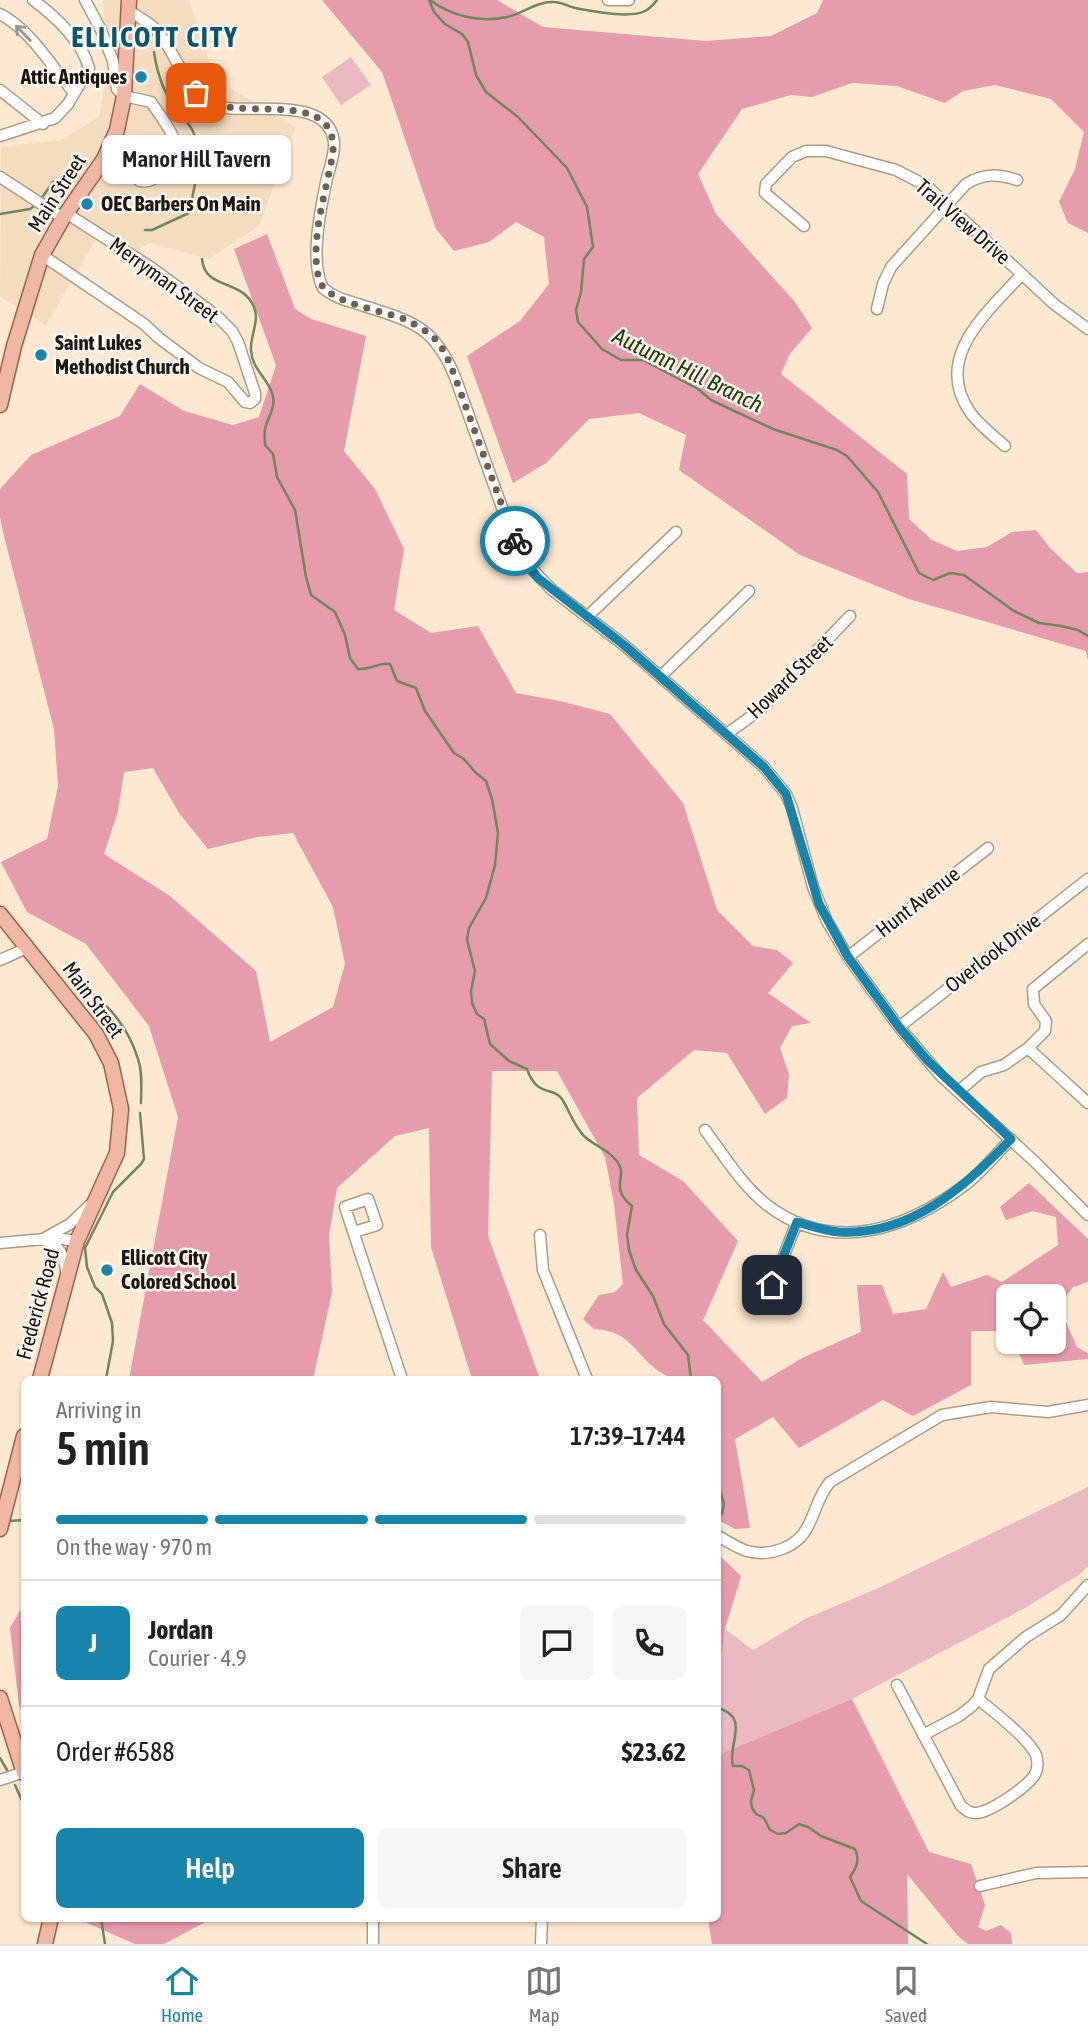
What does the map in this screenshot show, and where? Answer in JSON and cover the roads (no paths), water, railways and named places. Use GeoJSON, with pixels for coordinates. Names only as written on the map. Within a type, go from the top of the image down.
{"type":"FeatureCollection","features":[{"type":"Feature","properties":{"kind":"main road","name":"Main Street"},"geometry":{"type":"LineString","coordinates":[[0,405],[6,352],[42,255],[64,215],[104,159],[117,130],[124,96],[129,6]]}},
{"type":"Feature","properties":{"kind":"main road","name":"Main Street"},"geometry":{"type":"LineString","coordinates":[[0,915],[85,1018],[111,1063],[120,1100],[120,1140],[117,1153],[77,1241]]}},
{"type":"Feature","properties":{"kind":"main road","name":"Frederick Road"},"geometry":{"type":"LineString","coordinates":[[41,1376],[77,1241]]}},
{"type":"Feature","properties":{"kind":"main road"},"geometry":{"type":"LineString","coordinates":[[0,1529],[21,1448]]}},
{"type":"Feature","properties":{"kind":"main road"},"geometry":{"type":"LineString","coordinates":[[0,1698],[21,1764]]}},
{"type":"Feature","properties":{"kind":"main road"},"geometry":{"type":"LineString","coordinates":[[45,1944],[50,1922]]}},
{"type":"Feature","properties":{"kind":"street"},"geometry":{"type":"LineString","coordinates":[[0,136],[43,124],[61,113],[89,68],[65,29],[33,0]]}},
{"type":"Feature","properties":{"kind":"street"},"geometry":{"type":"LineString","coordinates":[[85,0],[113,61],[117,89],[124,96],[150,102],[175,140],[176,156],[172,165],[152,181],[140,181],[104,159]]}},
{"type":"Feature","properties":{"kind":"street"},"geometry":{"type":"LineString","coordinates":[[608,0],[629,0]]}},
{"type":"Feature","properties":{"kind":"street"},"geometry":{"type":"LineString","coordinates":[[129,6],[158,32],[196,93],[209,104],[235,109],[298,110],[316,116],[326,125],[334,143],[319,222],[317,272],[323,288],[338,298],[405,319],[438,342],[446,353],[520,554],[538,578],[661,676],[764,767],[786,794],[819,904],[848,957],[899,1027],[928,1061],[1088,1215]]}},
{"type":"Feature","properties":{"kind":"street"},"geometry":{"type":"LineString","coordinates":[[0,15],[18,27],[74,93]]}},
{"type":"Feature","properties":{"kind":"street"},"geometry":{"type":"LineString","coordinates":[[0,90],[43,124]]}},
{"type":"Feature","properties":{"kind":"street","name":"Trail View Drive"},"geometry":{"type":"LineString","coordinates":[[804,226],[764,190],[766,184],[792,157],[806,151],[826,150],[896,170],[927,186],[1069,316],[1088,329]]}},
{"type":"Feature","properties":{"kind":"street"},"geometry":{"type":"LineString","coordinates":[[877,309],[883,284],[891,267],[966,184],[976,177],[1000,175],[1017,180]]}},
{"type":"Feature","properties":{"kind":"street","name":"Merryman Street"},"geometry":{"type":"LineString","coordinates":[[0,177],[152,268],[217,316],[232,331],[238,342],[255,393],[252,402],[245,402],[228,382],[199,368],[144,324],[42,255]]}},
{"type":"Feature","properties":{"kind":"street"},"geometry":{"type":"LineString","coordinates":[[1005,446],[970,412],[960,389],[958,364],[960,352],[971,332],[1022,274]]}},
{"type":"Feature","properties":{"kind":"street"},"geometry":{"type":"LineString","coordinates":[[588,616],[676,532]]}},
{"type":"Feature","properties":{"kind":"street"},"geometry":{"type":"LineString","coordinates":[[661,676],[749,591]]}},
{"type":"Feature","properties":{"kind":"street","name":"Howard Street"},"geometry":{"type":"LineString","coordinates":[[727,734],[761,709],[850,616]]}},
{"type":"Feature","properties":{"kind":"street","name":"Hunt Avenue"},"geometry":{"type":"LineString","coordinates":[[848,957],[988,848]]}},
{"type":"Feature","properties":{"kind":"street","name":"Overlook Drive"},"geometry":{"type":"LineString","coordinates":[[899,1027],[1088,879]]}},
{"type":"Feature","properties":{"kind":"street"},"geometry":{"type":"LineString","coordinates":[[959,1091],[981,1072],[1004,1065],[1042,1035],[1046,1026],[1043,1015],[1034,1004],[1033,989],[1088,944]]}},
{"type":"Feature","properties":{"kind":"street"},"geometry":{"type":"LineString","coordinates":[[0,960],[27,948]]}},
{"type":"Feature","properties":{"kind":"street"},"geometry":{"type":"LineString","coordinates":[[1028,1048],[1088,1104]]}},
{"type":"Feature","properties":{"kind":"street"},"geometry":{"type":"LineString","coordinates":[[705,1130],[754,1193],[767,1205],[797,1222],[836,1232],[873,1231],[907,1220],[965,1185],[1011,1139]]}},
{"type":"Feature","properties":{"kind":"street"},"geometry":{"type":"LineString","coordinates":[[43,1239],[61,1230],[85,1211],[102,1189]]}},
{"type":"Feature","properties":{"kind":"street"},"geometry":{"type":"LineString","coordinates":[[764,1306],[797,1222]]}},
{"type":"Feature","properties":{"kind":"street"},"geometry":{"type":"LineString","coordinates":[[354,1232],[401,1376]]}},
{"type":"Feature","properties":{"kind":"street"},"geometry":{"type":"LineString","coordinates":[[540,1235],[544,1270],[586,1376]]}},
{"type":"Feature","properties":{"kind":"street"},"geometry":{"type":"LineString","coordinates":[[0,1243],[66,1238],[77,1241]]}},
{"type":"Feature","properties":{"kind":"street"},"geometry":{"type":"LineString","coordinates":[[43,1239],[53,1243],[62,1252],[67,1277]]}},
{"type":"Feature","properties":{"kind":"street"},"geometry":{"type":"LineString","coordinates":[[721,1538],[737,1547],[755,1552],[784,1549],[803,1534],[820,1496],[830,1482],[922,1428],[937,1416],[991,1407],[1048,1412],[1088,1405]]}},
{"type":"Feature","properties":{"kind":"street"},"geometry":{"type":"LineString","coordinates":[[923,1735],[958,1716],[978,1699],[989,1669],[1026,1637],[1061,1615],[1088,1585]]}},
{"type":"Feature","properties":{"kind":"street"},"geometry":{"type":"LineString","coordinates":[[897,1685],[965,1810],[979,1813],[1007,1798],[1034,1776],[1037,1758],[1032,1749],[999,1715],[978,1699]]}},
{"type":"Feature","properties":{"kind":"street"},"geometry":{"type":"LineString","coordinates":[[0,1780],[21,1774]]}},
{"type":"Feature","properties":{"kind":"street"},"geometry":{"type":"LineString","coordinates":[[979,1886],[1036,1873],[1088,1872]]}},
{"type":"Feature","properties":{"kind":"street"},"geometry":{"type":"LineString","coordinates":[[373,1922],[373,1944]]}},
{"type":"Feature","properties":{"kind":"street"},"geometry":{"type":"LineString","coordinates":[[541,1944],[542,1922]]}},
{"type":"Feature","properties":{"kind":"waterway","name":"Autumn Hill Branch"},"geometry":{"type":"LineString","coordinates":[[429,0],[434,12],[445,24],[462,34],[468,42],[476,75],[486,92],[518,117],[567,168],[587,207],[593,247],[584,259],[581,292],[576,310],[578,322],[602,349],[621,360],[643,360],[698,389],[711,400],[773,429],[837,450],[847,456],[878,492],[919,573],[933,580],[950,573],[964,575],[1014,611],[1039,623],[1078,630],[1088,636]]}},
{"type":"Feature","properties":{"kind":"waterway"},"geometry":{"type":"LineString","coordinates":[[430,0],[456,14],[487,19],[507,17],[554,2],[591,11],[630,14],[645,11],[657,0]]}},
{"type":"Feature","properties":{"kind":"waterway"},"geometry":{"type":"LineString","coordinates":[[154,52],[158,74],[166,94],[194,134]]}},
{"type":"Feature","properties":{"kind":"waterway"},"geometry":{"type":"LineString","coordinates":[[41,199],[53,182],[57,181],[69,188]]}},
{"type":"Feature","properties":{"kind":"waterway"},"geometry":{"type":"LineString","coordinates":[[189,213],[195,184]]}},
{"type":"Feature","properties":{"kind":"waterway"},"geometry":{"type":"LineString","coordinates":[[0,214],[30,209],[37,204]]}},
{"type":"Feature","properties":{"kind":"waterway"},"geometry":{"type":"LineString","coordinates":[[145,230],[152,230],[189,213]]}},
{"type":"Feature","properties":{"kind":"waterway"},"geometry":{"type":"LineString","coordinates":[[202,259],[210,276],[241,292],[256,312],[252,357],[273,398],[273,407],[265,429],[265,445],[273,454],[277,477],[295,510],[311,595],[335,612],[345,635],[350,658],[358,669],[390,664],[397,681],[416,688],[425,711],[454,753],[486,781],[498,833],[495,865],[486,898],[469,928],[467,940],[475,971],[471,991],[472,1003],[477,1014],[484,1019],[490,1044],[509,1061],[527,1069],[540,1088],[558,1095],[580,1132],[612,1156],[619,1165],[621,1193],[632,1206],[627,1234],[629,1250],[636,1270],[653,1296],[664,1324],[688,1355],[691,1376]]}},
{"type":"Feature","properties":{"kind":"waterway"},"geometry":{"type":"LineString","coordinates":[[67,978],[102,1001],[127,1033],[140,1064],[141,1103]]}},
{"type":"Feature","properties":{"kind":"waterway"},"geometry":{"type":"LineString","coordinates":[[107,1376],[113,1341],[112,1323],[102,1294],[95,1287],[87,1267],[85,1248],[113,1192],[144,1159],[140,1113]]}},
{"type":"Feature","properties":{"kind":"waterway"},"geometry":{"type":"LineString","coordinates":[[721,1494],[724,1504],[721,1514]]}},
{"type":"Feature","properties":{"kind":"waterway"},"geometry":{"type":"LineString","coordinates":[[9,1521],[21,1520]]}},
{"type":"Feature","properties":{"kind":"waterway"},"geometry":{"type":"LineString","coordinates":[[721,1709],[728,1712],[736,1725],[733,1766],[742,1766],[749,1770],[754,1790],[752,1808],[764,1818],[770,1830],[778,1834],[786,1833],[799,1824],[855,1849],[857,1863],[850,1877],[861,1901],[927,1944]]}},
{"type":"Feature","properties":{"kind":"waterway"},"geometry":{"type":"LineString","coordinates":[[0,1758],[7,1770]]}},
{"type":"Feature","properties":{"kind":"waterway"},"geometry":{"type":"LineString","coordinates":[[15,1785],[21,1798]]}},
{"type":"Feature","properties":{"kind":"waterway"},"geometry":{"type":"LineString","coordinates":[[102,1922],[105,1944]]}},
{"type":"Feature","properties":{"kind":"place","name":"Attic Antiques"},"geometry":{"type":"Point","coordinates":[141,77]}},
{"type":"Feature","properties":{"kind":"place","name":"Manor Hill Tavern"},"geometry":{"type":"Point","coordinates":[196,93]}},
{"type":"Feature","properties":{"kind":"place","name":"OEC Barbers On Main"},"geometry":{"type":"Point","coordinates":[87,204]}},
{"type":"Feature","properties":{"kind":"place","name":"Saint Lukes Methodist Church"},"geometry":{"type":"Point","coordinates":[41,355]}},
{"type":"Feature","properties":{"kind":"place","name":"Ellicott City Colored School"},"geometry":{"type":"Point","coordinates":[107,1270]}},
{"type":"Feature","properties":{"kind":"district","name":"ELLICOTT CITY"},"geometry":{"type":"Point","coordinates":[155,37]}}]}
